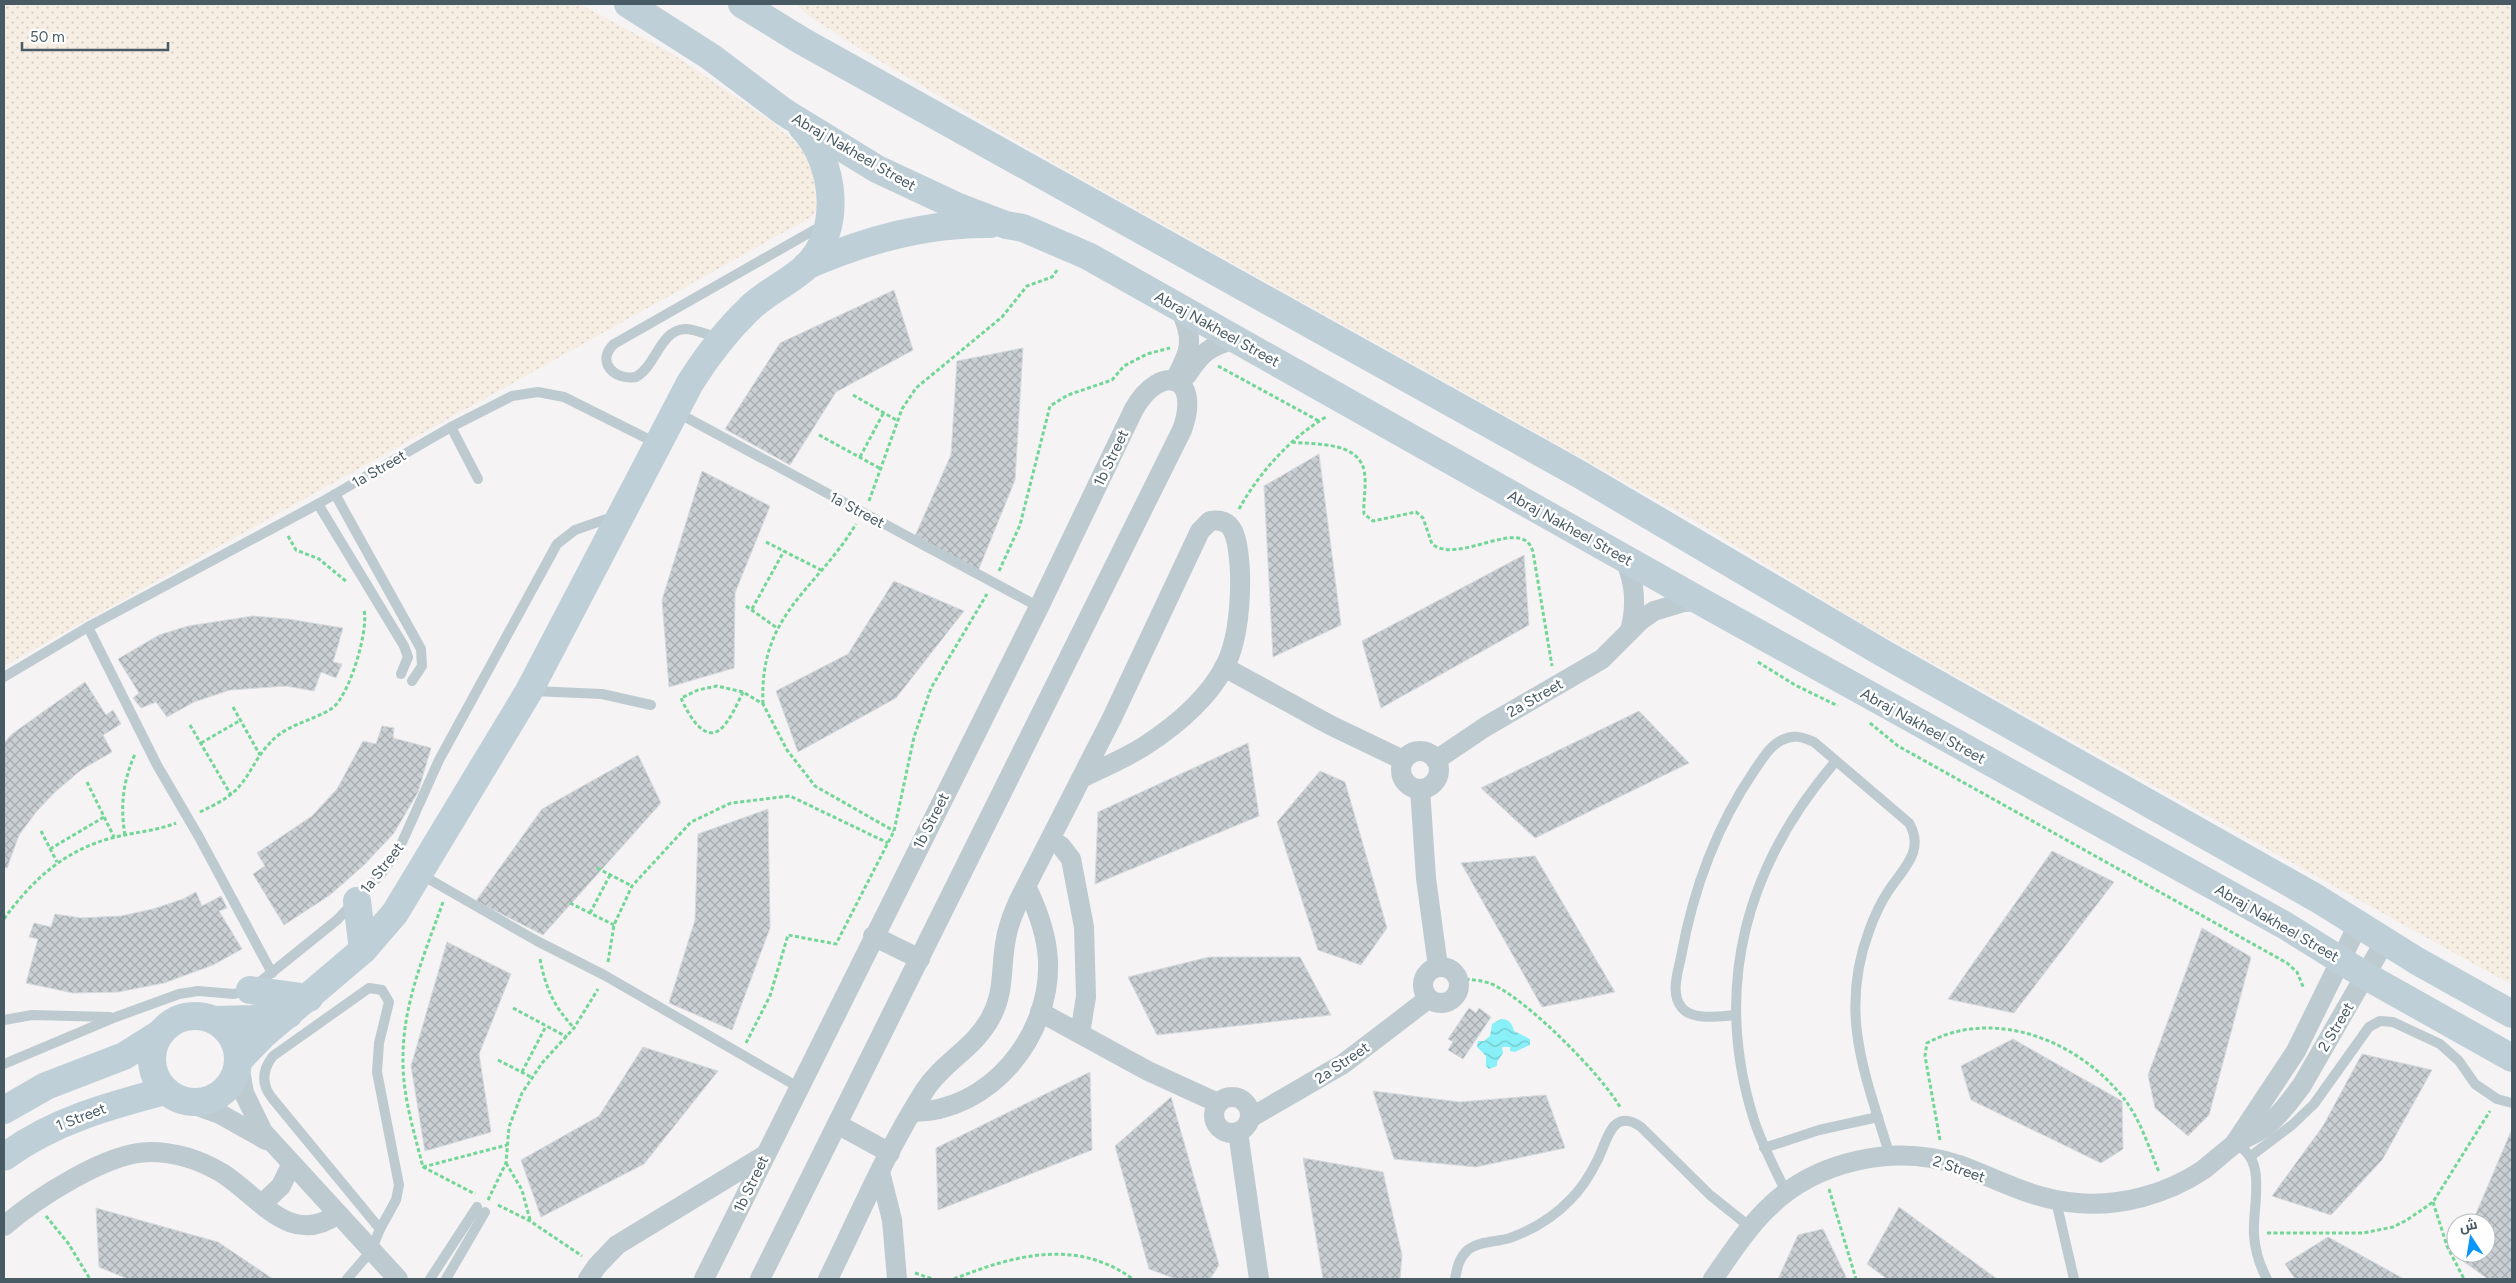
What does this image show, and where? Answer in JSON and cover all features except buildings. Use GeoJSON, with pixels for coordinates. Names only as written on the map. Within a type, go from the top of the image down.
{"type":"FeatureCollection","features":[{"type":"Feature","properties":{"kind":"street","name":"Abraj Nakheel Street"},"geometry":{"type":"LineString","coordinates":[[628,4],[711,57],[784,112],[877,169],[916,189],[1006,225],[1023,228],[1068,247],[1179,307],[1700,602],[2286,926],[2366,976],[2512,1058]]}},
{"type":"Feature","properties":{"kind":"street"},"geometry":{"type":"LineString","coordinates":[[742,4],[802,41],[1579,474],[1881,652],[2318,899],[2358,925],[2512,1014]]}},
{"type":"Feature","properties":{"kind":"street"},"geometry":{"type":"LineString","coordinates":[[784,112],[808,133],[823,160],[831,191],[828,222],[820,245],[806,266]]}},
{"type":"Feature","properties":{"kind":"street"},"geometry":{"type":"LineString","coordinates":[[176,1096],[210,1100],[221,1094],[235,1076],[239,1062],[262,1035],[364,950],[395,913],[529,690],[690,383],[721,339],[752,306],[806,266],[870,241],[903,232],[971,224],[1006,225]]}},
{"type":"Feature","properties":{"kind":"street"},"geometry":{"type":"LineString","coordinates":[[1179,307],[1189,333],[1192,359]]}},
{"type":"Feature","properties":{"kind":"street"},"geometry":{"type":"LineString","coordinates":[[760,1279],[1182,430],[1188,407],[1188,398],[1177,383],[1192,359],[1216,345],[1235,339]]}},
{"type":"Feature","properties":{"kind":"street","name":"1b Street"},"geometry":{"type":"LineString","coordinates":[[704,1279],[798,1087],[1039,607],[1140,398],[1158,382],[1177,383]]}},
{"type":"Feature","properties":{"kind":"street"},"geometry":{"type":"LineString","coordinates":[[828,1279],[880,1172],[912,1112],[934,1077],[979,1036],[991,1018],[999,999],[1004,978],[1004,957],[1008,928],[1019,900],[1051,840],[1081,778],[1204,525],[1218,519],[1230,525],[1235,534],[1239,559],[1240,586],[1238,614],[1224,667],[1202,697],[1175,723],[1145,746],[1081,778]]}},
{"type":"Feature","properties":{"kind":"street"},"geometry":{"type":"LineString","coordinates":[[1625,559],[1634,587],[1635,609],[1630,631]]}},
{"type":"Feature","properties":{"kind":"street","name":"2a Street"},"geometry":{"type":"LineString","coordinates":[[1436,760],[1486,727],[1602,660],[1630,631],[1654,611],[1684,602],[1700,602]]}},
{"type":"Feature","properties":{"kind":"street"},"geometry":{"type":"LineString","coordinates":[[1224,667],[1353,737],[1404,760]]}},
{"type":"Feature","properties":{"kind":"street"},"geometry":{"type":"LineString","coordinates":[[1420,751],[1426,752],[1436,760],[1439,771],[1435,782],[1420,789],[1405,782],[1401,771],[1404,760],[1408,755],[1420,751]]}},
{"type":"Feature","properties":{"kind":"street"},"geometry":{"type":"LineString","coordinates":[[1420,789],[1426,878],[1438,967]]}},
{"type":"Feature","properties":{"kind":"street"},"geometry":{"type":"LineString","coordinates":[[1051,840],[1060,846],[1070,859],[1084,927],[1086,997],[1080,1033]]}},
{"type":"Feature","properties":{"kind":"street"},"geometry":{"type":"LineString","coordinates":[[912,1112],[930,1112],[960,1104],[995,1080],[1025,1045],[1040,1012],[1046,987],[1048,961],[1042,927],[1027,888]]}},
{"type":"Feature","properties":{"kind":"street"},"geometry":{"type":"LineString","coordinates":[[357,900],[364,950]]}},
{"type":"Feature","properties":{"kind":"street","name":"2 Street"},"geometry":{"type":"LineString","coordinates":[[2234,1144],[2282,1073],[2319,1007],[2358,925]]}},
{"type":"Feature","properties":{"kind":"street"},"geometry":{"type":"LineString","coordinates":[[874,936],[920,959]]}},
{"type":"Feature","properties":{"kind":"street","name":"2 Street"},"geometry":{"type":"LineString","coordinates":[[1714,1279],[1750,1227],[1767,1208],[1786,1192],[1824,1171],[1860,1160],[1890,1156],[1943,1161],[2034,1196],[2056,1201],[2108,1203],[2144,1196],[2165,1189],[2202,1170],[2234,1144],[2264,1127],[2289,1103],[2385,941]]}},
{"type":"Feature","properties":{"kind":"street"},"geometry":{"type":"LineString","coordinates":[[1438,967],[1450,970],[1458,979],[1458,993],[1448,1002],[1441,1004],[1428,999],[1422,987],[1423,980],[1431,970],[1438,967]]}},
{"type":"Feature","properties":{"kind":"street"},"geometry":{"type":"LineString","coordinates":[[250,990],[299,1006]]}},
{"type":"Feature","properties":{"kind":"street","name":"2a Street"},"geometry":{"type":"LineString","coordinates":[[1244,1125],[1343,1064],[1428,999]]}},
{"type":"Feature","properties":{"kind":"street"},"geometry":{"type":"LineString","coordinates":[[215,1020],[252,1019],[299,1006]]}},
{"type":"Feature","properties":{"kind":"street"},"geometry":{"type":"LineString","coordinates":[[1040,1012],[1148,1071],[1218,1103]]}},
{"type":"Feature","properties":{"kind":"street"},"geometry":{"type":"LineString","coordinates":[[4,1110],[46,1086],[124,1056],[159,1034],[168,1025],[184,1017],[203,1016],[215,1020],[233,1036],[249,1107],[272,1144],[398,1279]]}},
{"type":"Feature","properties":{"kind":"street"},"geometry":{"type":"LineString","coordinates":[[159,1034],[154,1045],[153,1070],[176,1096],[227,1118],[272,1144]]}},
{"type":"Feature","properties":{"kind":"street","name":"1 Street"},"geometry":{"type":"LineString","coordinates":[[4,1157],[56,1125],[88,1112],[176,1096]]}},
{"type":"Feature","properties":{"kind":"street"},"geometry":{"type":"LineString","coordinates":[[1244,1125],[1231,1133],[1218,1125],[1214,1110],[1218,1103],[1230,1097],[1237,1097],[1248,1105],[1244,1125],[1259,1279]]}},
{"type":"Feature","properties":{"kind":"street"},"geometry":{"type":"LineString","coordinates":[[837,1124],[890,1153]]}},
{"type":"Feature","properties":{"kind":"street"},"geometry":{"type":"LineString","coordinates":[[4,1226],[35,1203],[101,1164],[129,1155],[148,1152],[168,1153],[205,1164],[240,1186],[263,1203],[276,1216],[288,1223],[301,1226],[315,1226],[328,1221],[338,1214]]}},
{"type":"Feature","properties":{"kind":"street"},"geometry":{"type":"LineString","coordinates":[[593,1273],[606,1255],[629,1237],[765,1155]]}},
{"type":"Feature","properties":{"kind":"street"},"geometry":{"type":"LineString","coordinates":[[263,1203],[281,1186],[291,1164]]}},
{"type":"Feature","properties":{"kind":"street"},"geometry":{"type":"LineString","coordinates":[[880,1172],[892,1220],[897,1279]]}},
{"type":"Feature","properties":{"kind":"lane"},"geometry":{"type":"LineString","coordinates":[[721,339],[686,329],[678,330],[671,334],[648,366],[636,377],[620,376],[609,369],[606,363],[608,349],[614,344],[828,222]]}},
{"type":"Feature","properties":{"kind":"lane","name":"1a Street"},"geometry":{"type":"LineString","coordinates":[[4,677],[88,627],[318,504],[451,427],[512,396],[525,393],[551,393],[576,402],[658,444]]}},
{"type":"Feature","properties":{"kind":"lane","name":"1a Street"},"geometry":{"type":"LineString","coordinates":[[675,412],[1039,607]]}},
{"type":"Feature","properties":{"kind":"lane"},"geometry":{"type":"LineString","coordinates":[[451,427],[478,479]]}},
{"type":"Feature","properties":{"kind":"lane"},"geometry":{"type":"LineString","coordinates":[[335,494],[421,649],[422,666],[412,681]]}},
{"type":"Feature","properties":{"kind":"lane"},"geometry":{"type":"LineString","coordinates":[[318,504],[404,646],[407,664],[401,674]]}},
{"type":"Feature","properties":{"kind":"lane","name":"1a Street"},"geometry":{"type":"LineString","coordinates":[[4,1064],[116,1017],[188,992],[234,994],[250,990],[316,939],[357,900],[399,849],[439,760],[557,544],[575,530],[621,515]]}},
{"type":"Feature","properties":{"kind":"lane"},"geometry":{"type":"LineString","coordinates":[[88,627],[144,739],[272,973]]}},
{"type":"Feature","properties":{"kind":"lane"},"geometry":{"type":"LineString","coordinates":[[529,690],[602,694],[651,705]]}},
{"type":"Feature","properties":{"kind":"lane"},"geometry":{"type":"LineString","coordinates":[[1736,1016],[1696,1016],[1688,1013],[1682,1008],[1675,993],[1693,902],[1706,862],[1723,824],[1743,787],[1767,753],[1780,741],[1788,737],[1806,738],[1814,742],[1908,823],[1916,840],[1912,858],[1888,892],[1869,930],[1858,971],[1855,1014],[1859,1049],[1865,1077],[1890,1156]]}},
{"type":"Feature","properties":{"kind":"lane"},"geometry":{"type":"LineString","coordinates":[[1786,1192],[1764,1148],[1746,1095],[1736,1016],[1738,976],[1744,936],[1754,898],[1769,860],[1787,825],[1810,792],[1835,762]]}},
{"type":"Feature","properties":{"kind":"lane"},"geometry":{"type":"LineString","coordinates":[[420,874],[537,941],[604,975],[798,1087]]}},
{"type":"Feature","properties":{"kind":"lane"},"geometry":{"type":"LineString","coordinates":[[347,1279],[371,1251],[380,1229],[396,1200],[399,1185],[377,1072],[379,1043],[389,1002],[387,995],[375,988],[362,992],[273,1056],[268,1062],[264,1077],[267,1091],[272,1098],[380,1229]]}},
{"type":"Feature","properties":{"kind":"lane"},"geometry":{"type":"LineString","coordinates":[[4,1020],[32,1015],[116,1017]]}},
{"type":"Feature","properties":{"kind":"lane"},"geometry":{"type":"LineString","coordinates":[[2251,1156],[2292,1125],[2314,1104],[2369,1027],[2380,1021],[2393,1022],[2440,1044],[2459,1061],[2471,1080],[2497,1099],[2512,1103]]}},
{"type":"Feature","properties":{"kind":"lane"},"geometry":{"type":"LineString","coordinates":[[1764,1148],[1819,1130],[1878,1116]]}},
{"type":"Feature","properties":{"kind":"lane"},"geometry":{"type":"LineString","coordinates":[[1454,1279],[1460,1260],[1470,1248],[1510,1238],[1532,1228],[1553,1215],[1571,1199],[1590,1173],[1610,1130],[1621,1122],[1629,1121],[1641,1127],[1710,1195],[1750,1227]]}},
{"type":"Feature","properties":{"kind":"lane"},"geometry":{"type":"LineString","coordinates":[[2234,1144],[2246,1150],[2251,1156],[2256,1169],[2254,1233],[2258,1258],[2267,1279]]}},
{"type":"Feature","properties":{"kind":"lane"},"geometry":{"type":"LineString","coordinates":[[2056,1201],[2074,1279]]}},
{"type":"Feature","properties":{"kind":"lane"},"geometry":{"type":"LineString","coordinates":[[430,1279],[481,1210],[446,1279]]}},
{"type":"Feature","properties":{"kind":"path"},"geometry":{"type":"LineString","coordinates":[[894,831],[815,786],[787,750],[763,704],[764,670],[767,654],[777,628],[839,548],[863,513],[882,469],[898,421],[909,398],[925,379],[1002,317],[1027,286],[1052,277],[1060,268],[1068,247]]}},
{"type":"Feature","properties":{"kind":"path"},"geometry":{"type":"LineString","coordinates":[[740,1054],[770,996],[788,935],[836,944],[894,831],[914,737],[931,688],[993,583],[1020,525],[1050,406],[1068,395],[1112,380],[1124,366],[1147,354],[1172,348],[1192,359],[1219,367],[1319,421]]}},
{"type":"Feature","properties":{"kind":"path"},"geometry":{"type":"LineString","coordinates":[[853,395],[898,421]]}},
{"type":"Feature","properties":{"kind":"path"},"geometry":{"type":"LineString","coordinates":[[1230,525],[1252,488],[1292,442],[1319,421],[1348,403]]}},
{"type":"Feature","properties":{"kind":"path"},"geometry":{"type":"LineString","coordinates":[[860,457],[884,412]]}},
{"type":"Feature","properties":{"kind":"path"},"geometry":{"type":"LineString","coordinates":[[820,435],[882,469]]}},
{"type":"Feature","properties":{"kind":"path"},"geometry":{"type":"LineString","coordinates":[[1292,442],[1345,449],[1357,457],[1364,470],[1364,514],[1373,521],[1416,512],[1423,518],[1432,544],[1446,551],[1516,537],[1528,542],[1533,552],[1555,686]]}},
{"type":"Feature","properties":{"kind":"path"},"geometry":{"type":"LineString","coordinates":[[281,524],[296,550],[334,569],[352,587]]}},
{"type":"Feature","properties":{"kind":"path"},"geometry":{"type":"LineString","coordinates":[[766,542],[821,570]]}},
{"type":"Feature","properties":{"kind":"path"},"geometry":{"type":"LineString","coordinates":[[752,610],[784,551]]}},
{"type":"Feature","properties":{"kind":"path"},"geometry":{"type":"LineString","coordinates":[[4,919],[57,862],[94,843],[168,826],[188,819],[230,795],[247,776],[260,754],[280,733],[292,725],[333,708],[341,698],[364,636],[365,615],[363,605]]}},
{"type":"Feature","properties":{"kind":"path"},"geometry":{"type":"LineString","coordinates":[[746,606],[777,628]]}},
{"type":"Feature","properties":{"kind":"path"},"geometry":{"type":"LineString","coordinates":[[1750,657],[1795,686],[1847,710]]}},
{"type":"Feature","properties":{"kind":"path"},"geometry":{"type":"LineString","coordinates":[[743,692],[726,725],[716,732],[704,731],[697,726],[681,698],[698,690],[717,686],[743,692],[763,704]]}},
{"type":"Feature","properties":{"kind":"path"},"geometry":{"type":"LineString","coordinates":[[233,707],[260,754]]}},
{"type":"Feature","properties":{"kind":"path"},"geometry":{"type":"LineString","coordinates":[[1863,718],[1898,746],[2287,963],[2301,978],[2305,998],[2319,1007]]}},
{"type":"Feature","properties":{"kind":"path"},"geometry":{"type":"LineString","coordinates":[[201,744],[241,720]]}},
{"type":"Feature","properties":{"kind":"path"},"geometry":{"type":"LineString","coordinates":[[190,724],[230,795]]}},
{"type":"Feature","properties":{"kind":"path"},"geometry":{"type":"LineString","coordinates":[[125,835],[122,818],[124,784],[135,753],[144,739]]}},
{"type":"Feature","properties":{"kind":"path"},"geometry":{"type":"LineString","coordinates":[[87,782],[114,837]]}},
{"type":"Feature","properties":{"kind":"path"},"geometry":{"type":"LineString","coordinates":[[488,1200],[506,1163],[507,1145],[514,1110],[531,1077],[567,1038],[598,991],[604,975],[614,925],[632,886],[691,822],[731,802],[790,796],[888,843]]}},
{"type":"Feature","properties":{"kind":"path"},"geometry":{"type":"LineString","coordinates":[[50,849],[104,817]]}},
{"type":"Feature","properties":{"kind":"path"},"geometry":{"type":"LineString","coordinates":[[41,831],[57,862]]}},
{"type":"Feature","properties":{"kind":"path"},"geometry":{"type":"LineString","coordinates":[[597,868],[632,886]]}},
{"type":"Feature","properties":{"kind":"path"},"geometry":{"type":"LineString","coordinates":[[590,913],[610,875]]}},
{"type":"Feature","properties":{"kind":"path"},"geometry":{"type":"LineString","coordinates":[[448,890],[420,966],[406,1021],[402,1059],[408,1106],[423,1167],[530,1221],[593,1273]]}},
{"type":"Feature","properties":{"kind":"path"},"geometry":{"type":"LineString","coordinates":[[570,903],[614,925]]}},
{"type":"Feature","properties":{"kind":"path"},"geometry":{"type":"LineString","coordinates":[[537,941],[546,986],[558,1009],[574,1028]]}},
{"type":"Feature","properties":{"kind":"path"},"geometry":{"type":"LineString","coordinates":[[1458,979],[1475,980],[1490,984],[1505,991],[1533,1012],[1571,1048],[1617,1101],[1622,1111],[1621,1122]]}},
{"type":"Feature","properties":{"kind":"path"},"geometry":{"type":"LineString","coordinates":[[513,1008],[567,1038]]}},
{"type":"Feature","properties":{"kind":"path"},"geometry":{"type":"LineString","coordinates":[[522,1072],[546,1026]]}},
{"type":"Feature","properties":{"kind":"path"},"geometry":{"type":"LineString","coordinates":[[1943,1161],[1925,1056],[1927,1043],[1944,1033],[1976,1028],[2000,1029],[2025,1033],[2064,1048],[2092,1065],[2111,1082],[2139,1123],[2165,1189]]}},
{"type":"Feature","properties":{"kind":"path"},"geometry":{"type":"LineString","coordinates":[[498,1060],[531,1077]]}},
{"type":"Feature","properties":{"kind":"path"},"geometry":{"type":"LineString","coordinates":[[2254,1233],[2348,1234],[2379,1231],[2408,1220],[2433,1202],[2497,1099]]}},
{"type":"Feature","properties":{"kind":"path"},"geometry":{"type":"LineString","coordinates":[[423,1167],[507,1145]]}},
{"type":"Feature","properties":{"kind":"path"},"geometry":{"type":"LineString","coordinates":[[506,1163],[522,1190],[530,1221]]}},
{"type":"Feature","properties":{"kind":"path"},"geometry":{"type":"LineString","coordinates":[[1824,1171],[1856,1279]]}},
{"type":"Feature","properties":{"kind":"path"},"geometry":{"type":"LineString","coordinates":[[2433,1202],[2447,1246],[2464,1279]]}},
{"type":"Feature","properties":{"kind":"path"},"geometry":{"type":"LineString","coordinates":[[35,1203],[68,1243],[90,1279]]}},
{"type":"Feature","properties":{"kind":"path"},"geometry":{"type":"LineString","coordinates":[[954,1279],[1010,1259],[1034,1254],[1082,1257],[1105,1264],[1133,1279]]}},
{"type":"Feature","properties":{"kind":"sand"},"geometry":{"type":"Polygon","coordinates":[[[4,4],[580,4],[673,54],[769,120],[799,146],[811,163],[820,201],[813,216],[4,666],[4,4]]]}},
{"type":"Feature","properties":{"kind":"sand"},"geometry":{"type":"Polygon","coordinates":[[[796,4],[2512,4],[2512,985],[1861,623],[1700,524],[1066,170],[873,57],[809,16],[796,4]]]}},
{"type":"Feature","properties":{"kind":"water"},"geometry":{"type":"Polygon","coordinates":[[[1501,1019],[1508,1021],[1514,1031],[1530,1039],[1530,1045],[1515,1052],[1510,1051],[1510,1047],[1502,1047],[1503,1053],[1497,1062],[1497,1066],[1489,1069],[1486,1066],[1486,1056],[1477,1047],[1478,1041],[1484,1041],[1490,1036],[1492,1024],[1501,1019]]]}}]}
